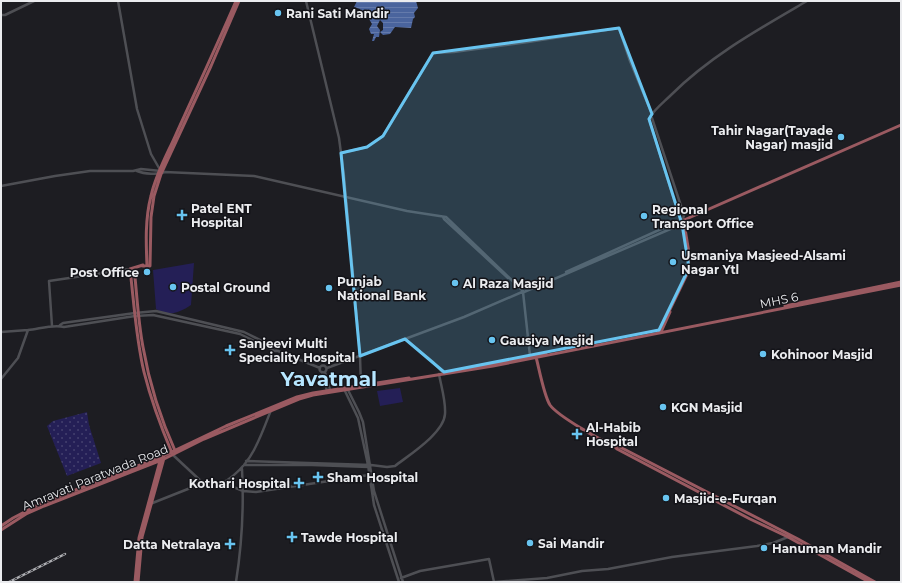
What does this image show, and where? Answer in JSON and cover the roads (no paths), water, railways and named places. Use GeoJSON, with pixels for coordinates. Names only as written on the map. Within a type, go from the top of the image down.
{"type":"FeatureCollection","features":[{"type":"Feature","properties":{"kind":"main road"},"geometry":{"type":"LineString","coordinates":[[174,454],[153,401],[144,372],[132,268],[147,265],[147,220],[150,196],[236,1]]}},
{"type":"Feature","properties":{"kind":"main road"},"geometry":{"type":"LineString","coordinates":[[161,171],[212,66],[239,1]]}},
{"type":"Feature","properties":{"kind":"main road"},"geometry":{"type":"LineString","coordinates":[[660,331],[689,270],[682,221],[901,126]]}},
{"type":"Feature","properties":{"kind":"main road"},"geometry":{"type":"LineString","coordinates":[[444,373],[901,284]]}},
{"type":"Feature","properties":{"kind":"main road"},"geometry":{"type":"LineString","coordinates":[[272,409],[297,397],[439,374],[536,356]]}},
{"type":"Feature","properties":{"kind":"main road"},"geometry":{"type":"LineString","coordinates":[[536,356],[549,404],[560,415],[617,449],[732,510],[789,536],[875,582]]}},
{"type":"Feature","properties":{"kind":"main road"},"geometry":{"type":"LineString","coordinates":[[272,409],[313,395],[439,374]]}},
{"type":"Feature","properties":{"kind":"main road","name":"Amravati Paratwada Road"},"geometry":{"type":"LineString","coordinates":[[1,526],[42,503],[174,454],[207,434],[272,409]]}},
{"type":"Feature","properties":{"kind":"main road"},"geometry":{"type":"LineString","coordinates":[[136,582],[142,537],[152,503],[162,458]]}},
{"type":"Feature","properties":{"kind":"main road"},"geometry":{"type":"LineString","coordinates":[[136,582],[139,538],[162,458]]}},
{"type":"Feature","properties":{"kind":"main road","name":"Amravati Paratwada Road"},"geometry":{"type":"LineString","coordinates":[[1,530],[26,514],[162,458]]}},
{"type":"Feature","properties":{"kind":"main road"},"geometry":{"type":"LineString","coordinates":[[789,536],[869,582]]}},
{"type":"Feature","properties":{"kind":"street"},"geometry":{"type":"LineString","coordinates":[[1,15],[5,15],[34,1]]}},
{"type":"Feature","properties":{"kind":"street"},"geometry":{"type":"LineString","coordinates":[[118,1],[137,108],[151,154],[161,171]]}},
{"type":"Feature","properties":{"kind":"street"},"geometry":{"type":"LineString","coordinates":[[306,1],[339,138],[354,275],[361,386]]}},
{"type":"Feature","properties":{"kind":"street"},"geometry":{"type":"LineString","coordinates":[[324,372],[327,368],[464,317],[682,221],[649,119],[679,87],[718,56],[736,43],[807,1]]}},
{"type":"Feature","properties":{"kind":"street"},"geometry":{"type":"LineString","coordinates":[[341,153],[364,148],[383,136],[433,53],[454,52],[619,28],[651,116]]}},
{"type":"Feature","properties":{"kind":"street"},"geometry":{"type":"LineString","coordinates":[[1,186],[90,171],[161,171],[254,176],[407,211],[443,217],[447,219],[523,291],[530,356]]}},
{"type":"Feature","properties":{"kind":"street"},"geometry":{"type":"LineString","coordinates":[[52,326],[49,281],[132,268]]}},
{"type":"Feature","properties":{"kind":"street"},"geometry":{"type":"LineString","coordinates":[[1,332],[52,326],[64,327],[156,311],[246,334],[275,351],[320,368],[324,372],[329,391]]}},
{"type":"Feature","properties":{"kind":"street"},"geometry":{"type":"LineString","coordinates":[[1,379],[18,358],[28,330]]}},
{"type":"Feature","properties":{"kind":"street"},"geometry":{"type":"LineString","coordinates":[[405,339],[444,373]]}},
{"type":"Feature","properties":{"kind":"street"},"geometry":{"type":"LineString","coordinates":[[320,368],[324,365],[327,368]]}},
{"type":"Feature","properties":{"kind":"street"},"geometry":{"type":"LineString","coordinates":[[246,461],[387,467],[395,466],[435,433],[443,422],[445,413],[439,374]]}},
{"type":"Feature","properties":{"kind":"street"},"geometry":{"type":"LineString","coordinates":[[346,389],[363,422],[374,505],[402,582]]}},
{"type":"Feature","properties":{"kind":"street"},"geometry":{"type":"LineString","coordinates":[[224,483],[242,468],[254,451],[272,409]]}},
{"type":"Feature","properties":{"kind":"street"},"geometry":{"type":"LineString","coordinates":[[174,454],[204,483],[208,485],[224,483],[243,491],[256,492],[371,475]]}},
{"type":"Feature","properties":{"kind":"street"},"geometry":{"type":"LineString","coordinates":[[244,465],[310,463]]}},
{"type":"Feature","properties":{"kind":"street"},"geometry":{"type":"LineString","coordinates":[[236,582],[242,534],[242,468]]}},
{"type":"Feature","properties":{"kind":"street"},"geometry":{"type":"LineString","coordinates":[[148,504],[204,483]]}},
{"type":"Feature","properties":{"kind":"street"},"geometry":{"type":"LineString","coordinates":[[400,580],[420,571],[489,559],[494,582],[547,578],[672,557],[757,546],[773,543],[789,536]]}},
{"type":"Feature","properties":{"kind":"water"},"geometry":{"type":"Polygon","coordinates":[[[357,1],[416,1],[418,8],[414,13],[415,17],[411,28],[395,27],[390,34],[383,35],[380,32],[383,30],[383,23],[380,20],[377,26],[380,30],[379,37],[376,37],[374,41],[372,41],[374,34],[371,34],[369,29],[372,24],[369,19],[369,15],[361,13],[360,9],[354,7],[357,1]]]}},
{"type":"Feature","properties":{"kind":"railway"},"geometry":{"type":"LineString","coordinates":[[9,582],[65,554]]}},
{"type":"Feature","properties":{"kind":"place","name":"Rani Sati Mandir"},"geometry":{"type":"Point","coordinates":[278,13]}},
{"type":"Feature","properties":{"kind":"place","name":"Tahir Nagar(Tayade Nagar) masjid"},"geometry":{"type":"Point","coordinates":[841,137]}},
{"type":"Feature","properties":{"kind":"place","name":"Patel ENT Hospital"},"geometry":{"type":"Point","coordinates":[182,215]}},
{"type":"Feature","properties":{"kind":"place","name":"Regional Transport Office"},"geometry":{"type":"Point","coordinates":[644,216]}},
{"type":"Feature","properties":{"kind":"place","name":"Usmaniya Masjeed-Alsami Nagar Ytl"},"geometry":{"type":"Point","coordinates":[673,262]}},
{"type":"Feature","properties":{"kind":"place","name":"Post Office"},"geometry":{"type":"Point","coordinates":[147,272]}},
{"type":"Feature","properties":{"kind":"place","name":"Al Raza Masjid"},"geometry":{"type":"Point","coordinates":[455,283]}},
{"type":"Feature","properties":{"kind":"place","name":"Postal Ground"},"geometry":{"type":"Point","coordinates":[173,287]}},
{"type":"Feature","properties":{"kind":"place","name":"Punjab National Bank"},"geometry":{"type":"Point","coordinates":[329,288]}},
{"type":"Feature","properties":{"kind":"place","name":"Gausiya Masjid"},"geometry":{"type":"Point","coordinates":[492,340]}},
{"type":"Feature","properties":{"kind":"place","name":"Sanjeevi Multi Speciality Hospital"},"geometry":{"type":"Point","coordinates":[230,350]}},
{"type":"Feature","properties":{"kind":"place","name":"Kohinoor Masjid"},"geometry":{"type":"Point","coordinates":[763,354]}},
{"type":"Feature","properties":{"kind":"place","name":"KGN Masjid"},"geometry":{"type":"Point","coordinates":[663,407]}},
{"type":"Feature","properties":{"kind":"place","name":"Al-Habib Hospital"},"geometry":{"type":"Point","coordinates":[577,434]}},
{"type":"Feature","properties":{"kind":"place","name":"Sham Hospital"},"geometry":{"type":"Point","coordinates":[318,477]}},
{"type":"Feature","properties":{"kind":"place","name":"Kothari Hospital"},"geometry":{"type":"Point","coordinates":[299,483]}},
{"type":"Feature","properties":{"kind":"place","name":"Masjid-e-Furqan"},"geometry":{"type":"Point","coordinates":[666,498]}},
{"type":"Feature","properties":{"kind":"place","name":"Tawde Hospital"},"geometry":{"type":"Point","coordinates":[292,537]}},
{"type":"Feature","properties":{"kind":"place","name":"Sai Mandir"},"geometry":{"type":"Point","coordinates":[530,543]}},
{"type":"Feature","properties":{"kind":"place","name":"Datta Netralaya"},"geometry":{"type":"Point","coordinates":[230,544]}},
{"type":"Feature","properties":{"kind":"place","name":"Hanuman Mandir"},"geometry":{"type":"Point","coordinates":[764,548]}},
{"type":"Feature","properties":{"kind":"district","name":"Yavatmal"},"geometry":{"type":"Point","coordinates":[329,379]}}]}
